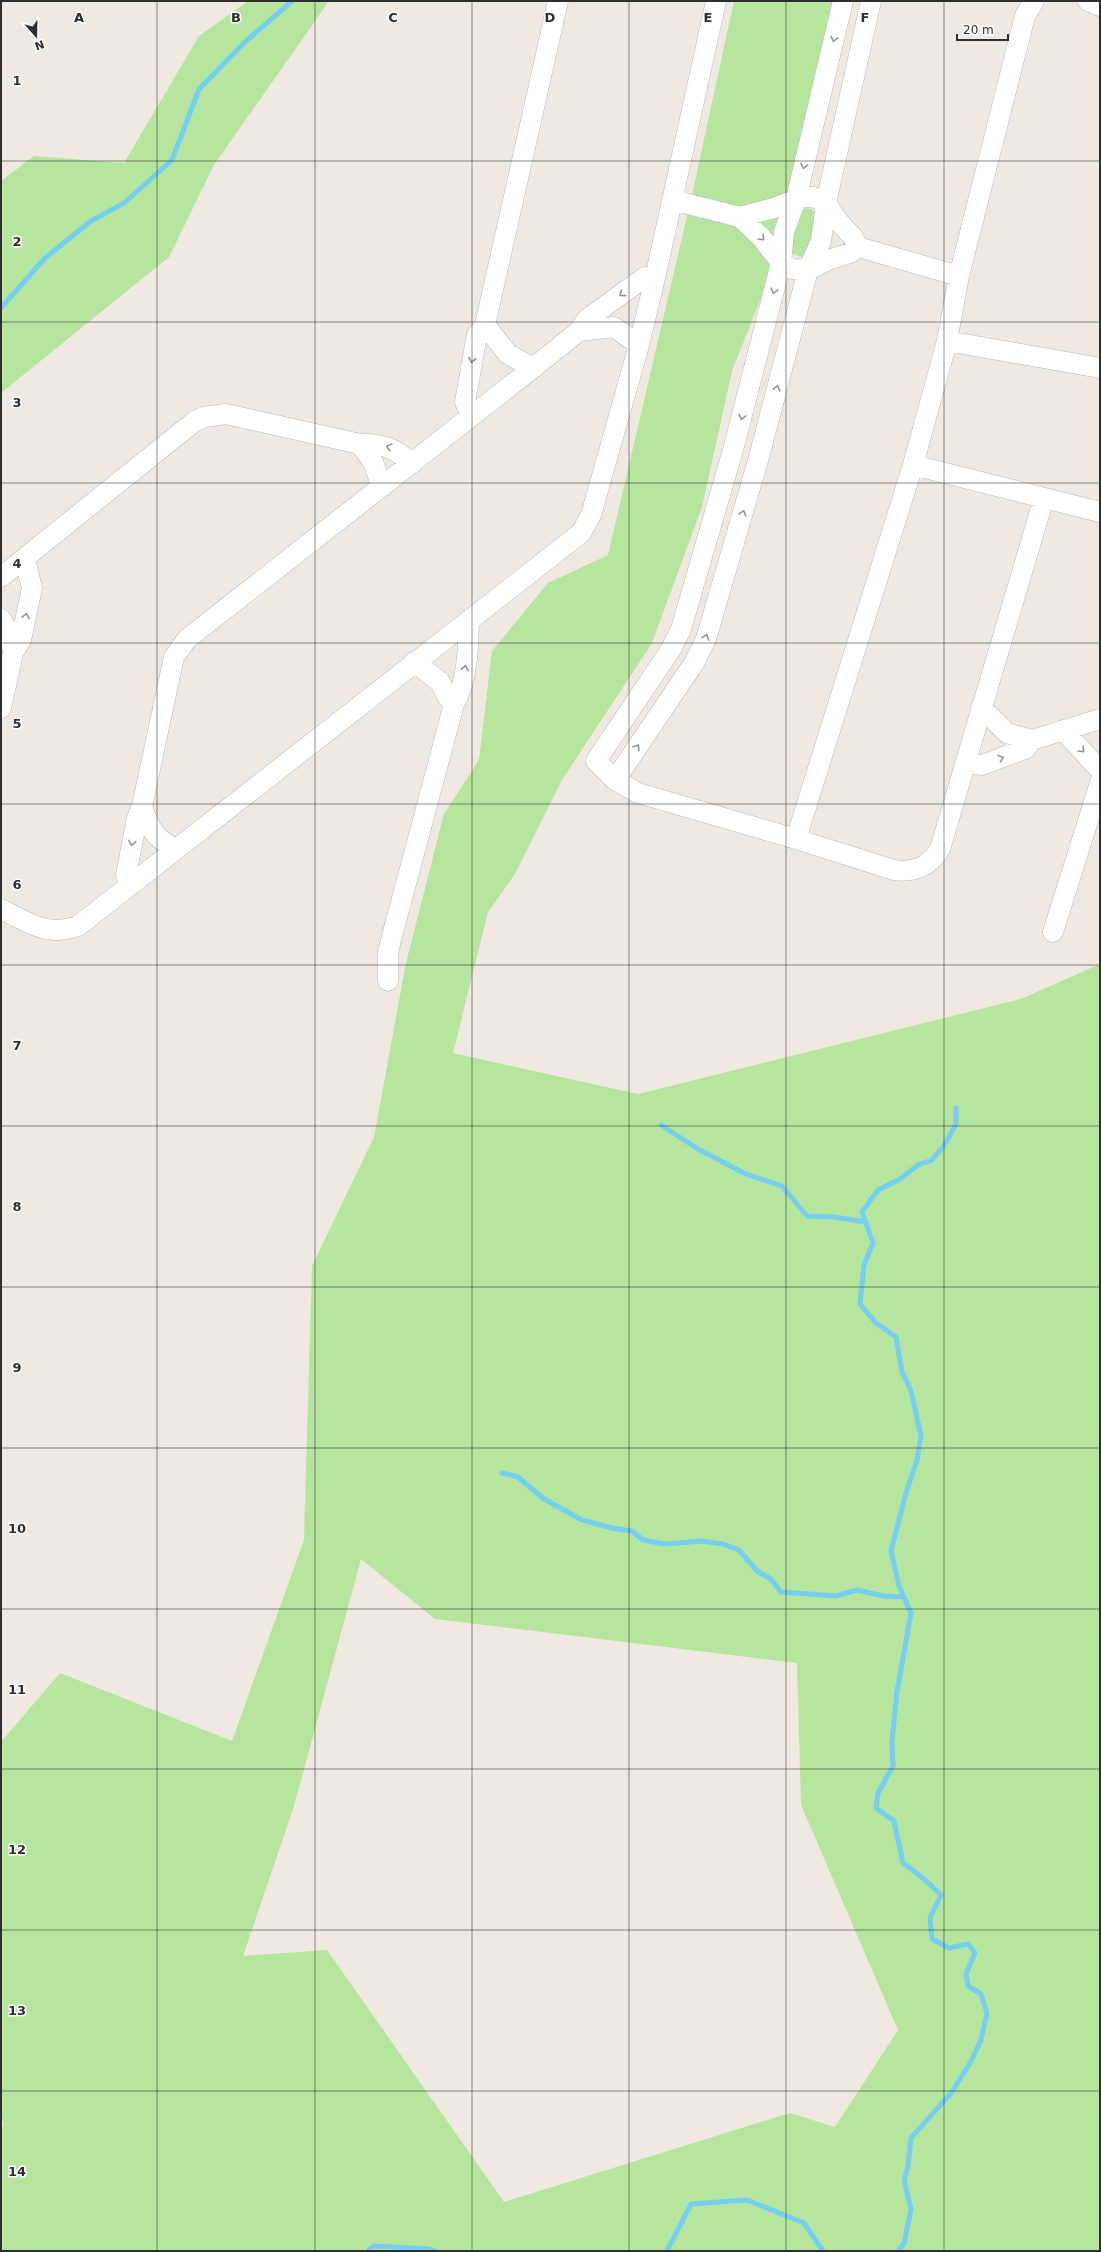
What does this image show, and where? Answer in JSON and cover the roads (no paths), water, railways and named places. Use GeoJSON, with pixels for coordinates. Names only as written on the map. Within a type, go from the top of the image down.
{"type":"FeatureCollection","features":[{"type":"Feature","properties":{"kind":"street"},"geometry":{"type":"LineString","coordinates":[[472,415],[465,402],[477,335],[485,325],[558,1]]}},
{"type":"Feature","properties":{"kind":"street"},"geometry":{"type":"LineString","coordinates":[[1,909],[48,931],[65,930],[78,926],[581,533],[590,515],[639,345],[716,1]]}},
{"type":"Feature","properties":{"kind":"street"},"geometry":{"type":"LineString","coordinates":[[843,1],[796,199],[784,232],[782,263],[733,450],[681,630],[671,649],[596,761],[615,780],[638,793],[796,839],[894,870],[918,869],[931,861],[940,849],[1044,498]]}},
{"type":"Feature","properties":{"kind":"street"},"geometry":{"type":"LineString","coordinates":[[615,780],[694,663],[706,639],[759,457],[808,270],[821,241],[826,203],[871,1]]}},
{"type":"Feature","properties":{"kind":"street"},"geometry":{"type":"LineString","coordinates":[[796,839],[913,465],[947,341],[959,276],[1025,16],[1034,1]]}},
{"type":"Feature","properties":{"kind":"street"},"geometry":{"type":"LineString","coordinates":[[1088,1],[1100,6]]}},
{"type":"Feature","properties":{"kind":"street"},"geometry":{"type":"LineString","coordinates":[[672,200],[740,217],[774,208],[796,199],[813,197],[826,203],[853,237],[858,247],[959,276]]}},
{"type":"Feature","properties":{"kind":"street"},"geometry":{"type":"LineString","coordinates":[[740,217],[762,238],[782,263],[792,269],[808,270],[828,260],[850,253],[858,247]]}},
{"type":"Feature","properties":{"kind":"street"},"geometry":{"type":"LineString","coordinates":[[130,886],[126,875],[137,818],[142,806],[174,658],[187,639],[534,368],[579,331],[587,319],[645,277],[655,278]]}},
{"type":"Feature","properties":{"kind":"street"},"geometry":{"type":"LineString","coordinates":[[485,325],[508,354],[534,368]]}},
{"type":"Feature","properties":{"kind":"street"},"geometry":{"type":"LineString","coordinates":[[579,331],[614,327],[639,345]]}},
{"type":"Feature","properties":{"kind":"street"},"geometry":{"type":"LineString","coordinates":[[947,341],[1100,368]]}},
{"type":"Feature","properties":{"kind":"street"},"geometry":{"type":"LineString","coordinates":[[1,577],[195,421],[214,414],[231,415],[360,444],[372,443],[394,448],[413,463]]}},
{"type":"Feature","properties":{"kind":"street"},"geometry":{"type":"LineString","coordinates":[[360,444],[373,462],[382,487]]}},
{"type":"Feature","properties":{"kind":"street"},"geometry":{"type":"LineString","coordinates":[[913,465],[1100,512]]}},
{"type":"Feature","properties":{"kind":"street"},"geometry":{"type":"LineString","coordinates":[[1,708],[13,653],[21,640],[32,588],[25,559]]}},
{"type":"Feature","properties":{"kind":"street"},"geometry":{"type":"LineString","coordinates":[[1,619],[10,635],[13,653]]}},
{"type":"Feature","properties":{"kind":"street"},"geometry":{"type":"LineString","coordinates":[[388,981],[388,953],[392,936],[454,704],[461,693],[468,645],[469,622]]}},
{"type":"Feature","properties":{"kind":"street"},"geometry":{"type":"LineString","coordinates":[[414,662],[440,682],[448,698],[454,704]]}},
{"type":"Feature","properties":{"kind":"street"},"geometry":{"type":"LineString","coordinates":[[981,707],[1007,733],[1032,740],[1100,719]]}},
{"type":"Feature","properties":{"kind":"street"},"geometry":{"type":"LineString","coordinates":[[1063,730],[1100,770]]}},
{"type":"Feature","properties":{"kind":"street"},"geometry":{"type":"LineString","coordinates":[[965,763],[982,765],[1025,749],[1032,740]]}},
{"type":"Feature","properties":{"kind":"street"},"geometry":{"type":"LineString","coordinates":[[1054,932],[1100,783]]}},
{"type":"Feature","properties":{"kind":"street"},"geometry":{"type":"LineString","coordinates":[[142,806],[152,831],[163,843],[177,849]]}},
{"type":"Feature","properties":{"kind":"waterway"},"geometry":{"type":"LineString","coordinates":[[1,308],[45,258],[91,221],[124,203],[172,160],[199,89],[245,42],[292,1]]}},
{"type":"Feature","properties":{"kind":"waterway"},"geometry":{"type":"LineString","coordinates":[[898,2251],[904,2244],[911,2209],[904,2180],[908,2167],[911,2138],[952,2092],[970,2063],[981,2040],[987,2013],[981,1994],[968,1986],[966,1974],[975,1953],[968,1944],[949,1948],[932,1939],[930,1918],[941,1895],[924,1879],[903,1863],[894,1821],[876,1808],[878,1793],[893,1766],[892,1741],[897,1692],[911,1613],[899,1586],[891,1551],[906,1493],[917,1460],[921,1436],[911,1391],[902,1372],[896,1337],[876,1323],[860,1304],[864,1265],[873,1243],[862,1212],[878,1190],[900,1179],[918,1165],[932,1160],[943,1147],[956,1124],[956,1108]]}},
{"type":"Feature","properties":{"kind":"waterway"},"geometry":{"type":"LineString","coordinates":[[661,1125],[698,1149],[746,1174],[782,1186],[807,1216],[834,1217],[866,1222]]}},
{"type":"Feature","properties":{"kind":"waterway"},"geometry":{"type":"LineString","coordinates":[[502,1473],[518,1477],[544,1499],[582,1520],[612,1528],[632,1531],[643,1540],[665,1544],[701,1541],[723,1544],[739,1550],[757,1571],[771,1579],[781,1592],[836,1596],[857,1590],[883,1596],[904,1597]]}},
{"type":"Feature","properties":{"kind":"waterway"},"geometry":{"type":"LineString","coordinates":[[667,2251],[691,2204],[747,2200],[804,2223],[823,2251]]}},
{"type":"Feature","properties":{"kind":"waterway"},"geometry":{"type":"LineString","coordinates":[[368,2251],[374,2246],[428,2249],[435,2251]]}}]}
